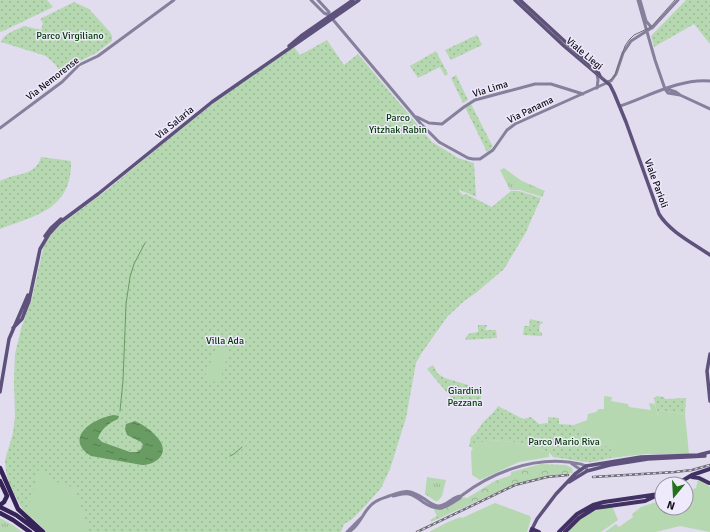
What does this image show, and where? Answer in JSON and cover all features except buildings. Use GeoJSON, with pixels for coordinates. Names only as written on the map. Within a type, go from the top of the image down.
{"type":"FeatureCollection","features":[{"type":"Feature","properties":{"kind":"highway"},"geometry":{"type":"LineString","coordinates":[[0,468],[18,509],[43,532]]}},
{"type":"Feature","properties":{"kind":"highway"},"geometry":{"type":"LineString","coordinates":[[0,481],[7,495],[0,510]]}},
{"type":"Feature","properties":{"kind":"highway"},"geometry":{"type":"LineString","coordinates":[[0,510],[10,521],[26,532]]}},
{"type":"Feature","properties":{"kind":"highway"},"geometry":{"type":"LineString","coordinates":[[0,510],[30,532]]}},
{"type":"Feature","properties":{"kind":"highway"},"geometry":{"type":"LineString","coordinates":[[0,510],[16,518],[35,532]]}},
{"type":"Feature","properties":{"kind":"highway"},"geometry":{"type":"LineString","coordinates":[[0,510],[18,516],[40,532]]}},
{"type":"Feature","properties":{"kind":"main road","name":"Via Salaria"},"geometry":{"type":"LineString","coordinates":[[0,392],[7,347],[13,328],[23,317],[29,301],[39,246],[51,228],[60,219],[102,191],[212,102],[284,52],[353,0]]}},
{"type":"Feature","properties":{"kind":"main road","name":"Via Salaria"},"geometry":{"type":"LineString","coordinates":[[284,52],[295,41],[324,20],[359,0]]}},
{"type":"Feature","properties":{"kind":"main road","name":"Viale Liegi"},"geometry":{"type":"LineString","coordinates":[[515,0],[564,46],[601,77]]}},
{"type":"Feature","properties":{"kind":"main road","name":"Viale Liegi"},"geometry":{"type":"LineString","coordinates":[[520,0],[598,72],[601,77]]}},
{"type":"Feature","properties":{"kind":"main road","name":"Viale Parioli"},"geometry":{"type":"LineString","coordinates":[[601,77],[608,83],[616,96],[659,214],[675,230],[710,256]]}},
{"type":"Feature","properties":{"kind":"main road"},"geometry":{"type":"LineString","coordinates":[[710,354],[707,377],[710,401]]}},
{"type":"Feature","properties":{"kind":"main road"},"geometry":{"type":"LineString","coordinates":[[539,532],[531,530],[540,515],[574,474],[586,466],[641,457],[710,454]]}},
{"type":"Feature","properties":{"kind":"main road"},"geometry":{"type":"LineString","coordinates":[[566,483],[599,467],[626,462],[696,457],[710,454]]}},
{"type":"Feature","properties":{"kind":"main road"},"geometry":{"type":"LineString","coordinates":[[693,476],[709,469]]}},
{"type":"Feature","properties":{"kind":"main road"},"geometry":{"type":"LineString","coordinates":[[709,469],[704,475],[710,483]]}},
{"type":"Feature","properties":{"kind":"main road"},"geometry":{"type":"LineString","coordinates":[[694,478],[697,477],[710,483]]}},
{"type":"Feature","properties":{"kind":"main road"},"geometry":{"type":"LineString","coordinates":[[559,532],[580,512],[593,505],[609,501],[654,495]]}},
{"type":"Feature","properties":{"kind":"main road"},"geometry":{"type":"LineString","coordinates":[[565,532],[579,518],[595,508],[645,501],[654,497]]}},
{"type":"Feature","properties":{"kind":"street","name":"Via Nemorense"},"geometry":{"type":"LineString","coordinates":[[0,128],[57,86],[79,65],[100,54],[174,0]]}},
{"type":"Feature","properties":{"kind":"street"},"geometry":{"type":"LineString","coordinates":[[311,0],[323,13],[331,17]]}},
{"type":"Feature","properties":{"kind":"street"},"geometry":{"type":"LineString","coordinates":[[318,0],[414,115]]}},
{"type":"Feature","properties":{"kind":"street"},"geometry":{"type":"LineString","coordinates":[[639,0],[646,21],[652,28]]}},
{"type":"Feature","properties":{"kind":"street"},"geometry":{"type":"LineString","coordinates":[[639,0],[655,60],[665,89],[668,93],[680,95],[710,109]]}},
{"type":"Feature","properties":{"kind":"street"},"geometry":{"type":"LineString","coordinates":[[647,32],[678,0]]}},
{"type":"Feature","properties":{"kind":"street"},"geometry":{"type":"LineString","coordinates":[[323,13],[324,20]]}},
{"type":"Feature","properties":{"kind":"street","name":"Via Panama"},"geometry":{"type":"LineString","coordinates":[[414,115],[438,142],[468,158],[478,159],[488,155],[494,149],[512,125],[608,83],[615,77],[623,53],[631,41],[647,32]]}},
{"type":"Feature","properties":{"kind":"street"},"geometry":{"type":"LineString","coordinates":[[595,89],[598,81],[597,74]]}},
{"type":"Feature","properties":{"kind":"street"},"geometry":{"type":"LineString","coordinates":[[620,106],[665,89],[699,81],[710,81]]}},
{"type":"Feature","properties":{"kind":"street","name":"Via Lima"},"geometry":{"type":"LineString","coordinates":[[414,115],[427,123],[443,124],[474,101],[520,87],[542,83],[563,87],[583,94]]}},
{"type":"Feature","properties":{"kind":"street"},"geometry":{"type":"LineString","coordinates":[[348,532],[356,527],[373,503],[401,491],[410,491],[432,504],[439,506],[446,504],[458,496],[461,496],[485,480],[516,467],[547,461],[570,462],[586,466],[586,472],[580,470],[570,462]]}},
{"type":"Feature","properties":{"kind":"street"},"geometry":{"type":"LineString","coordinates":[[570,462],[574,468],[574,474]]}},
{"type":"Feature","properties":{"kind":"green space"},"geometry":{"type":"Polygon","coordinates":[[[0,0],[47,0],[53,7],[1,32],[0,0]]]}},
{"type":"Feature","properties":{"kind":"green space"},"geometry":{"type":"Polygon","coordinates":[[[686,0],[710,0],[710,44],[694,24],[654,47],[651,36],[686,0]]]}},
{"type":"Feature","properties":{"kind":"green space","name":"Parco Virgiliano"},"geometry":{"type":"Polygon","coordinates":[[[74,2],[89,9],[110,32],[112,41],[96,53],[76,63],[63,73],[61,73],[55,64],[46,56],[1,42],[7,34],[24,26],[41,30],[43,23],[40,19],[74,2]]]}},
{"type":"Feature","properties":{"kind":"green space"},"geometry":{"type":"Polygon","coordinates":[[[477,35],[482,45],[451,60],[445,50],[477,35]]]}},
{"type":"Feature","properties":{"kind":"green space","name":"Villa Ada"},"geometry":{"type":"Polygon","coordinates":[[[327,40],[344,65],[358,54],[432,142],[458,158],[474,163],[476,197],[460,190],[459,191],[463,195],[466,194],[492,207],[511,191],[519,191],[541,198],[525,234],[504,269],[447,317],[416,363],[406,418],[390,469],[381,488],[351,520],[344,524],[341,532],[47,532],[22,509],[9,483],[5,460],[13,433],[15,417],[15,354],[21,329],[32,298],[44,245],[52,233],[61,224],[107,190],[194,118],[241,83],[294,47],[300,55],[327,40]]]}},
{"type":"Feature","properties":{"kind":"green space"},"geometry":{"type":"Polygon","coordinates":[[[436,51],[448,74],[445,76],[440,67],[418,78],[410,66],[436,51]]]}},
{"type":"Feature","properties":{"kind":"green space"},"geometry":{"type":"Polygon","coordinates":[[[456,75],[468,100],[463,103],[451,78],[456,75]]]}},
{"type":"Feature","properties":{"kind":"green space"},"geometry":{"type":"Polygon","coordinates":[[[471,104],[493,147],[487,152],[465,107],[471,104]]]}},
{"type":"Feature","properties":{"kind":"green space"},"geometry":{"type":"Polygon","coordinates":[[[41,157],[71,161],[70,177],[66,190],[59,200],[50,208],[39,214],[0,229],[0,181],[30,171],[38,163],[41,157]]]}},
{"type":"Feature","properties":{"kind":"green space"},"geometry":{"type":"Polygon","coordinates":[[[504,168],[522,181],[545,191],[542,197],[520,190],[510,190],[500,170],[504,168]]]}},
{"type":"Feature","properties":{"kind":"green space"},"geometry":{"type":"Polygon","coordinates":[[[530,319],[543,322],[540,324],[539,331],[542,333],[542,336],[523,335],[524,326],[529,326],[530,319]]]}},
{"type":"Feature","properties":{"kind":"green space"},"geometry":{"type":"Polygon","coordinates":[[[478,325],[487,325],[485,330],[496,330],[497,338],[465,340],[468,334],[478,332],[478,325]]]}},
{"type":"Feature","properties":{"kind":"green space"},"geometry":{"type":"Polygon","coordinates":[[[225,348],[228,354],[220,381],[215,382],[206,379],[206,372],[216,351],[225,348]]]}},
{"type":"Feature","properties":{"kind":"green space","name":"Giardini Pezzana"},"geometry":{"type":"Polygon","coordinates":[[[433,365],[438,374],[445,378],[478,388],[481,392],[481,399],[470,406],[461,406],[454,401],[427,369],[433,365]]]}},
{"type":"Feature","properties":{"kind":"green space"},"geometry":{"type":"Polygon","coordinates":[[[604,396],[612,397],[611,401],[628,404],[629,407],[651,410],[649,403],[655,404],[658,417],[660,417],[660,410],[685,414],[689,454],[646,454],[611,458],[611,449],[574,425],[587,420],[588,414],[596,412],[599,409],[604,409],[604,396]]]}},
{"type":"Feature","properties":{"kind":"green space"},"geometry":{"type":"Polygon","coordinates":[[[657,396],[664,397],[665,399],[686,398],[685,414],[660,410],[661,417],[658,417],[654,398],[657,396]]]}},
{"type":"Feature","properties":{"kind":"green space","name":"Parco Mario Riva"},"geometry":{"type":"Polygon","coordinates":[[[498,406],[523,419],[531,417],[539,424],[548,423],[548,417],[559,418],[559,424],[574,425],[611,449],[611,458],[586,462],[553,457],[549,452],[514,442],[491,440],[473,448],[469,446],[471,437],[498,406]]]}},
{"type":"Feature","properties":{"kind":"green space"},"geometry":{"type":"Polygon","coordinates":[[[491,440],[514,442],[549,452],[549,457],[519,462],[480,480],[472,475],[471,451],[476,443],[491,440]]]}},
{"type":"Feature","properties":{"kind":"green space"},"geometry":{"type":"Polygon","coordinates":[[[541,464],[566,465],[572,468],[573,473],[535,479],[500,491],[431,522],[430,520],[437,516],[434,510],[453,504],[463,497],[467,498],[495,481],[511,475],[511,472],[541,464]]]}},
{"type":"Feature","properties":{"kind":"green space"},"geometry":{"type":"Polygon","coordinates":[[[38,470],[44,472],[48,479],[75,488],[89,532],[48,532],[26,512],[33,492],[38,470]]]}},
{"type":"Feature","properties":{"kind":"green space"},"geometry":{"type":"Polygon","coordinates":[[[427,477],[446,480],[442,496],[438,501],[435,501],[425,494],[427,477]]]}},
{"type":"Feature","properties":{"kind":"green space"},"geometry":{"type":"Polygon","coordinates":[[[698,480],[702,480],[710,487],[710,532],[680,526],[656,532],[605,532],[616,524],[619,527],[633,517],[632,514],[641,507],[654,503],[654,516],[694,516],[694,489],[696,488],[698,480]]]}},
{"type":"Feature","properties":{"kind":"green space"},"geometry":{"type":"Polygon","coordinates":[[[495,503],[530,516],[531,519],[527,532],[429,532],[446,523],[460,517],[462,518],[495,503]]]}},
{"type":"Feature","properties":{"kind":"green space"},"geometry":{"type":"Polygon","coordinates":[[[612,506],[618,520],[601,532],[568,532],[572,526],[588,514],[612,506]]]}},
{"type":"Feature","properties":{"kind":"green space"},"geometry":{"type":"Polygon","coordinates":[[[0,518],[13,525],[22,532],[0,532],[0,518]]]}},
{"type":"Feature","properties":{"kind":"water"},"geometry":{"type":"Polygon","coordinates":[[[114,415],[119,416],[118,419],[106,426],[98,438],[102,442],[130,452],[137,452],[143,445],[141,442],[127,435],[125,429],[126,424],[135,421],[149,429],[160,441],[163,451],[162,455],[156,461],[147,465],[91,456],[83,449],[80,442],[80,436],[84,430],[98,420],[114,415]]]}},
{"type":"Feature","properties":{"kind":"waterway"},"geometry":{"type":"LineString","coordinates":[[120,411],[123,381],[126,304],[130,277],[134,264],[145,243]]}},
{"type":"Feature","properties":{"kind":"waterway"},"geometry":{"type":"LineString","coordinates":[[230,456],[242,447]]}},
{"type":"Feature","properties":{"kind":"tram line"},"geometry":{"type":"LineString","coordinates":[[517,0],[600,77],[608,81],[615,75],[625,46],[629,40],[634,35],[651,27],[675,0]]}},
{"type":"Feature","properties":{"kind":"railway"},"geometry":{"type":"LineString","coordinates":[[593,477],[675,472],[692,470],[710,465]]}},
{"type":"Feature","properties":{"kind":"railway"},"geometry":{"type":"LineString","coordinates":[[417,532],[515,485],[547,477],[568,475]]}},
{"type":"Feature","properties":{"kind":"park label","name":"Parco Yitzhak Rabin"},"geometry":{"type":"Point","coordinates":[398,122]}}]}
